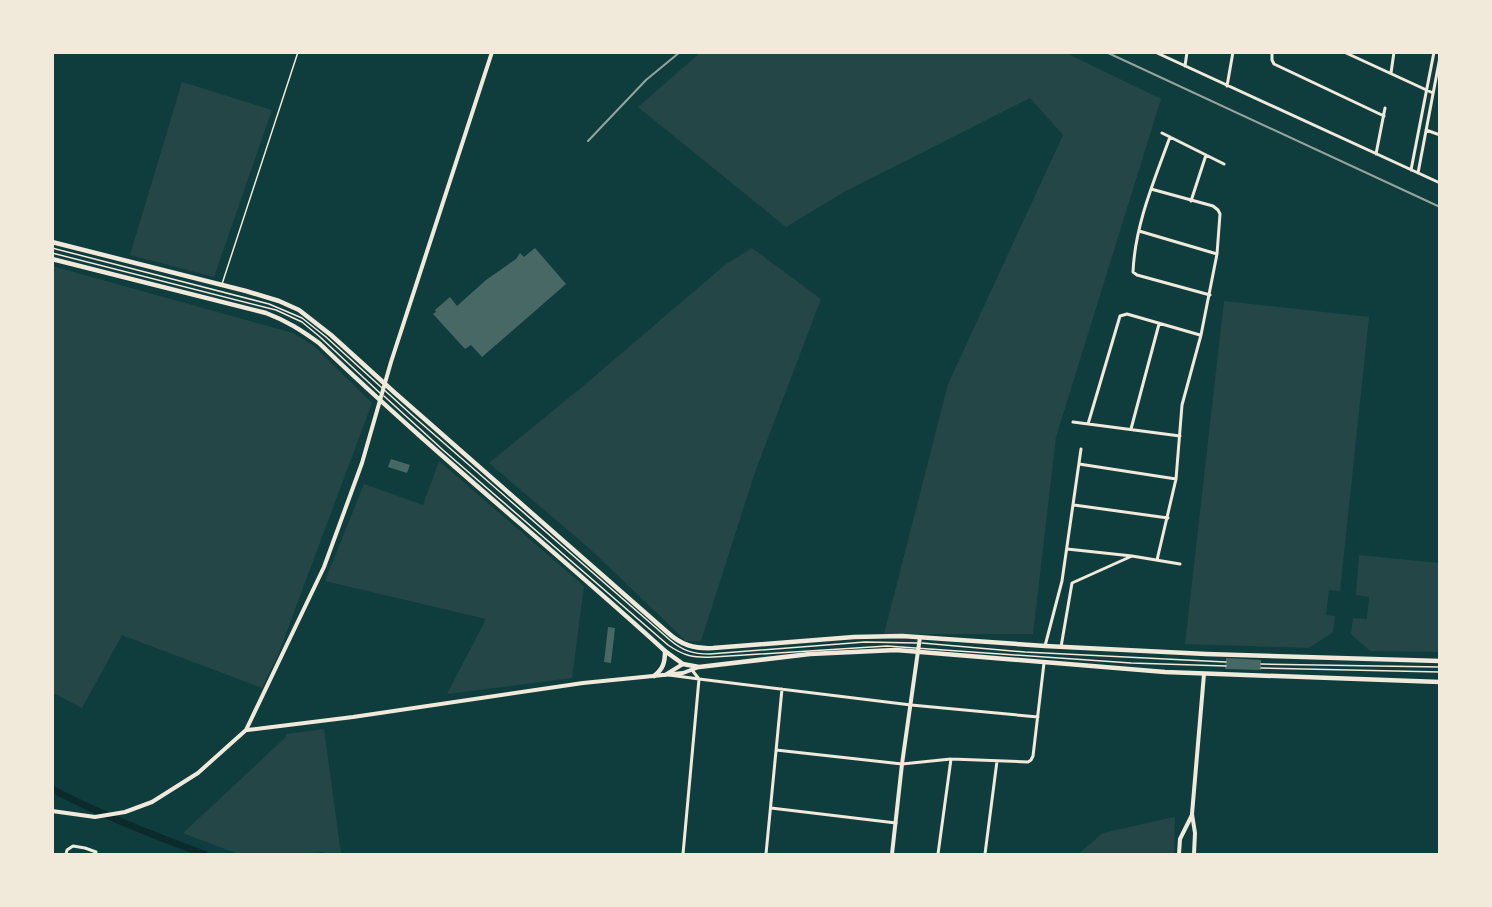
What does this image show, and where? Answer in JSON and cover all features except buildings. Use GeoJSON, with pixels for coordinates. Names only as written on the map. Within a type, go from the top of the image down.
{"type":"FeatureCollection","features":[{"type":"Feature","properties":{"kind":"main road"},"geometry":{"type":"LineString","coordinates":[[52,242],[267,297],[298,310],[331,335],[385,387],[686,646],[699,649],[855,637],[1044,662],[1204,674],[1440,682]]}},
{"type":"Feature","properties":{"kind":"main road"},"geometry":{"type":"LineString","coordinates":[[52,259],[266,313],[303,331],[665,651],[691,669],[810,654],[896,650],[919,645],[1045,646],[1230,655],[1440,661]]}},
{"type":"Feature","properties":{"kind":"main road"},"geometry":{"type":"LineString","coordinates":[[654,676],[663,668],[665,651]]}},
{"type":"Feature","properties":{"kind":"street"},"geometry":{"type":"LineString","coordinates":[[52,811],[95,817],[140,807],[165,795],[198,773],[246,730],[324,567],[351,496],[492,52]]}},
{"type":"Feature","properties":{"kind":"street"},"geometry":{"type":"LineString","coordinates":[[1155,52],[1440,183]]}},
{"type":"Feature","properties":{"kind":"street"},"geometry":{"type":"LineString","coordinates":[[1185,66],[1187,52]]}},
{"type":"Feature","properties":{"kind":"street"},"geometry":{"type":"LineString","coordinates":[[1227,86],[1233,52]]}},
{"type":"Feature","properties":{"kind":"street"},"geometry":{"type":"LineString","coordinates":[[1272,52],[1272,60],[1275,64],[1384,116]]}},
{"type":"Feature","properties":{"kind":"street"},"geometry":{"type":"LineString","coordinates":[[1344,52],[1433,94]]}},
{"type":"Feature","properties":{"kind":"street"},"geometry":{"type":"LineString","coordinates":[[1391,73],[1394,52]]}},
{"type":"Feature","properties":{"kind":"street"},"geometry":{"type":"LineString","coordinates":[[1412,170],[1434,52]]}},
{"type":"Feature","properties":{"kind":"street"},"geometry":{"type":"LineString","coordinates":[[1418,173],[1440,57]]}},
{"type":"Feature","properties":{"kind":"street"},"geometry":{"type":"LineString","coordinates":[[1435,85],[1440,87]]}},
{"type":"Feature","properties":{"kind":"street"},"geometry":{"type":"LineString","coordinates":[[1376,154],[1385,108]]}},
{"type":"Feature","properties":{"kind":"street"},"geometry":{"type":"LineString","coordinates":[[1426,130],[1440,135]]}},
{"type":"Feature","properties":{"kind":"street"},"geometry":{"type":"LineString","coordinates":[[1162,133],[1224,164]]}},
{"type":"Feature","properties":{"kind":"street"},"geometry":{"type":"LineString","coordinates":[[1170,137],[1145,207],[1133,272],[1210,295]]}},
{"type":"Feature","properties":{"kind":"street"},"geometry":{"type":"LineString","coordinates":[[1191,201],[1206,155]]}},
{"type":"Feature","properties":{"kind":"street"},"geometry":{"type":"LineString","coordinates":[[1151,189],[1213,206],[1220,214],[1217,254],[1210,295],[1182,405],[1176,479],[1157,560]]}},
{"type":"Feature","properties":{"kind":"street"},"geometry":{"type":"LineString","coordinates":[[1139,231],[1217,254]]}},
{"type":"Feature","properties":{"kind":"street"},"geometry":{"type":"LineString","coordinates":[[1088,424],[1122,315],[1126,314],[1201,335]]}},
{"type":"Feature","properties":{"kind":"street"},"geometry":{"type":"LineString","coordinates":[[1131,429],[1159,324]]}},
{"type":"Feature","properties":{"kind":"street"},"geometry":{"type":"LineString","coordinates":[[1073,422],[1180,436]]}},
{"type":"Feature","properties":{"kind":"street"},"geometry":{"type":"LineString","coordinates":[[1045,646],[1062,581],[1081,449]]}},
{"type":"Feature","properties":{"kind":"street"},"geometry":{"type":"LineString","coordinates":[[1079,464],[1176,479]]}},
{"type":"Feature","properties":{"kind":"street"},"geometry":{"type":"LineString","coordinates":[[1073,505],[1167,518]]}},
{"type":"Feature","properties":{"kind":"street"},"geometry":{"type":"LineString","coordinates":[[1067,549],[1180,564]]}},
{"type":"Feature","properties":{"kind":"street"},"geometry":{"type":"LineString","coordinates":[[1061,647],[1072,583],[1132,556]]}},
{"type":"Feature","properties":{"kind":"street"},"geometry":{"type":"LineString","coordinates":[[892,855],[919,645]]}},
{"type":"Feature","properties":{"kind":"street"},"geometry":{"type":"LineString","coordinates":[[776,750],[902,764],[951,759],[1023,763],[1031,760],[1033,756],[1044,662]]}},
{"type":"Feature","properties":{"kind":"street"},"geometry":{"type":"LineString","coordinates":[[665,675],[682,664]]}},
{"type":"Feature","properties":{"kind":"street"},"geometry":{"type":"LineString","coordinates":[[246,730],[353,717],[583,683],[665,675],[691,669],[699,679],[683,855]]}},
{"type":"Feature","properties":{"kind":"street"},"geometry":{"type":"LineString","coordinates":[[1194,855],[1195,833],[1192,814],[1204,674]]}},
{"type":"Feature","properties":{"kind":"street"},"geometry":{"type":"LineString","coordinates":[[665,675],[911,705],[1038,717]]}},
{"type":"Feature","properties":{"kind":"street"},"geometry":{"type":"LineString","coordinates":[[766,855],[782,689]]}},
{"type":"Feature","properties":{"kind":"street"},"geometry":{"type":"LineString","coordinates":[[938,855],[951,759]]}},
{"type":"Feature","properties":{"kind":"street"},"geometry":{"type":"LineString","coordinates":[[985,855],[997,761]]}},
{"type":"Feature","properties":{"kind":"street"},"geometry":{"type":"LineString","coordinates":[[771,808],[896,823]]}},
{"type":"Feature","properties":{"kind":"street"},"geometry":{"type":"LineString","coordinates":[[1179,855],[1180,839],[1192,814]]}},
{"type":"Feature","properties":{"kind":"street"},"geometry":{"type":"LineString","coordinates":[[66,855],[73,846],[95,853]]}},
{"type":"Feature","properties":{"kind":"lane"},"geometry":{"type":"LineString","coordinates":[[221,285],[298,52]]}},
{"type":"Feature","properties":{"kind":"lane"},"geometry":{"type":"LineString","coordinates":[[52,248],[269,304],[288,311],[314,326],[385,387]]}},
{"type":"Feature","properties":{"kind":"lane"},"geometry":{"type":"LineString","coordinates":[[52,253],[276,310],[302,322],[443,450],[668,645],[686,656],[701,658],[919,645],[1226,663]]}},
{"type":"Feature","properties":{"kind":"lane"},"geometry":{"type":"LineString","coordinates":[[919,645],[1108,661],[1226,666]]}},
{"type":"Feature","properties":{"kind":"lane"},"geometry":{"type":"LineString","coordinates":[[1261,664],[1440,667]]}},
{"type":"Feature","properties":{"kind":"lane"},"geometry":{"type":"LineString","coordinates":[[1261,668],[1440,672]]}},
{"type":"Feature","properties":{"kind":"shaded area"},"geometry":{"type":"Polygon","coordinates":[[[701,52],[1066,53],[1161,99],[1056,437],[1033,634],[884,634],[948,384],[1063,135],[1030,98],[844,192],[786,227],[638,107],[701,52]]]}},
{"type":"Feature","properties":{"kind":"shaded area"},"geometry":{"type":"Polygon","coordinates":[[[182,82],[272,110],[214,277],[130,255],[182,82]]]}},
{"type":"Feature","properties":{"kind":"shaded area"},"geometry":{"type":"Polygon","coordinates":[[[752,248],[821,299],[755,472],[701,641],[686,641],[589,548],[489,463],[726,264],[752,248]]]}},
{"type":"Feature","properties":{"kind":"shaded area"},"geometry":{"type":"Polygon","coordinates":[[[52,266],[293,333],[314,346],[372,403],[278,655],[262,688],[122,635],[82,708],[53,693],[52,266]]]}},
{"type":"Feature","properties":{"kind":"shaded area"},"geometry":{"type":"Polygon","coordinates":[[[1224,301],[1369,317],[1340,591],[1329,590],[1326,615],[1335,616],[1333,632],[1309,648],[1185,644],[1224,301]]]}},
{"type":"Feature","properties":{"kind":"shaded area"},"geometry":{"type":"Polygon","coordinates":[[[439,461],[584,586],[572,678],[447,694],[486,619],[325,581],[364,484],[423,505],[439,461]]]}},
{"type":"Feature","properties":{"kind":"shaded area"},"geometry":{"type":"Polygon","coordinates":[[[1359,555],[1439,563],[1439,652],[1370,651],[1351,634],[1353,618],[1367,619],[1369,597],[1356,595],[1359,555]]]}},
{"type":"Feature","properties":{"kind":"shaded area"},"geometry":{"type":"Polygon","coordinates":[[[324,729],[341,854],[323,852],[238,854],[183,833],[286,737],[286,734],[324,729]]]}},
{"type":"Feature","properties":{"kind":"shaded area"},"geometry":{"type":"Polygon","coordinates":[[[1174,817],[1174,854],[1078,854],[1103,833],[1174,817]]]}},
{"type":"Feature","properties":{"kind":"waterway"},"geometry":{"type":"LineString","coordinates":[[52,789],[127,824],[204,854]]}},
{"type":"Feature","properties":{"kind":"railway"},"geometry":{"type":"LineString","coordinates":[[588,141],[646,80],[680,52]]}},
{"type":"Feature","properties":{"kind":"railway"},"geometry":{"type":"LineString","coordinates":[[1106,52],[1440,207]]}}]}
